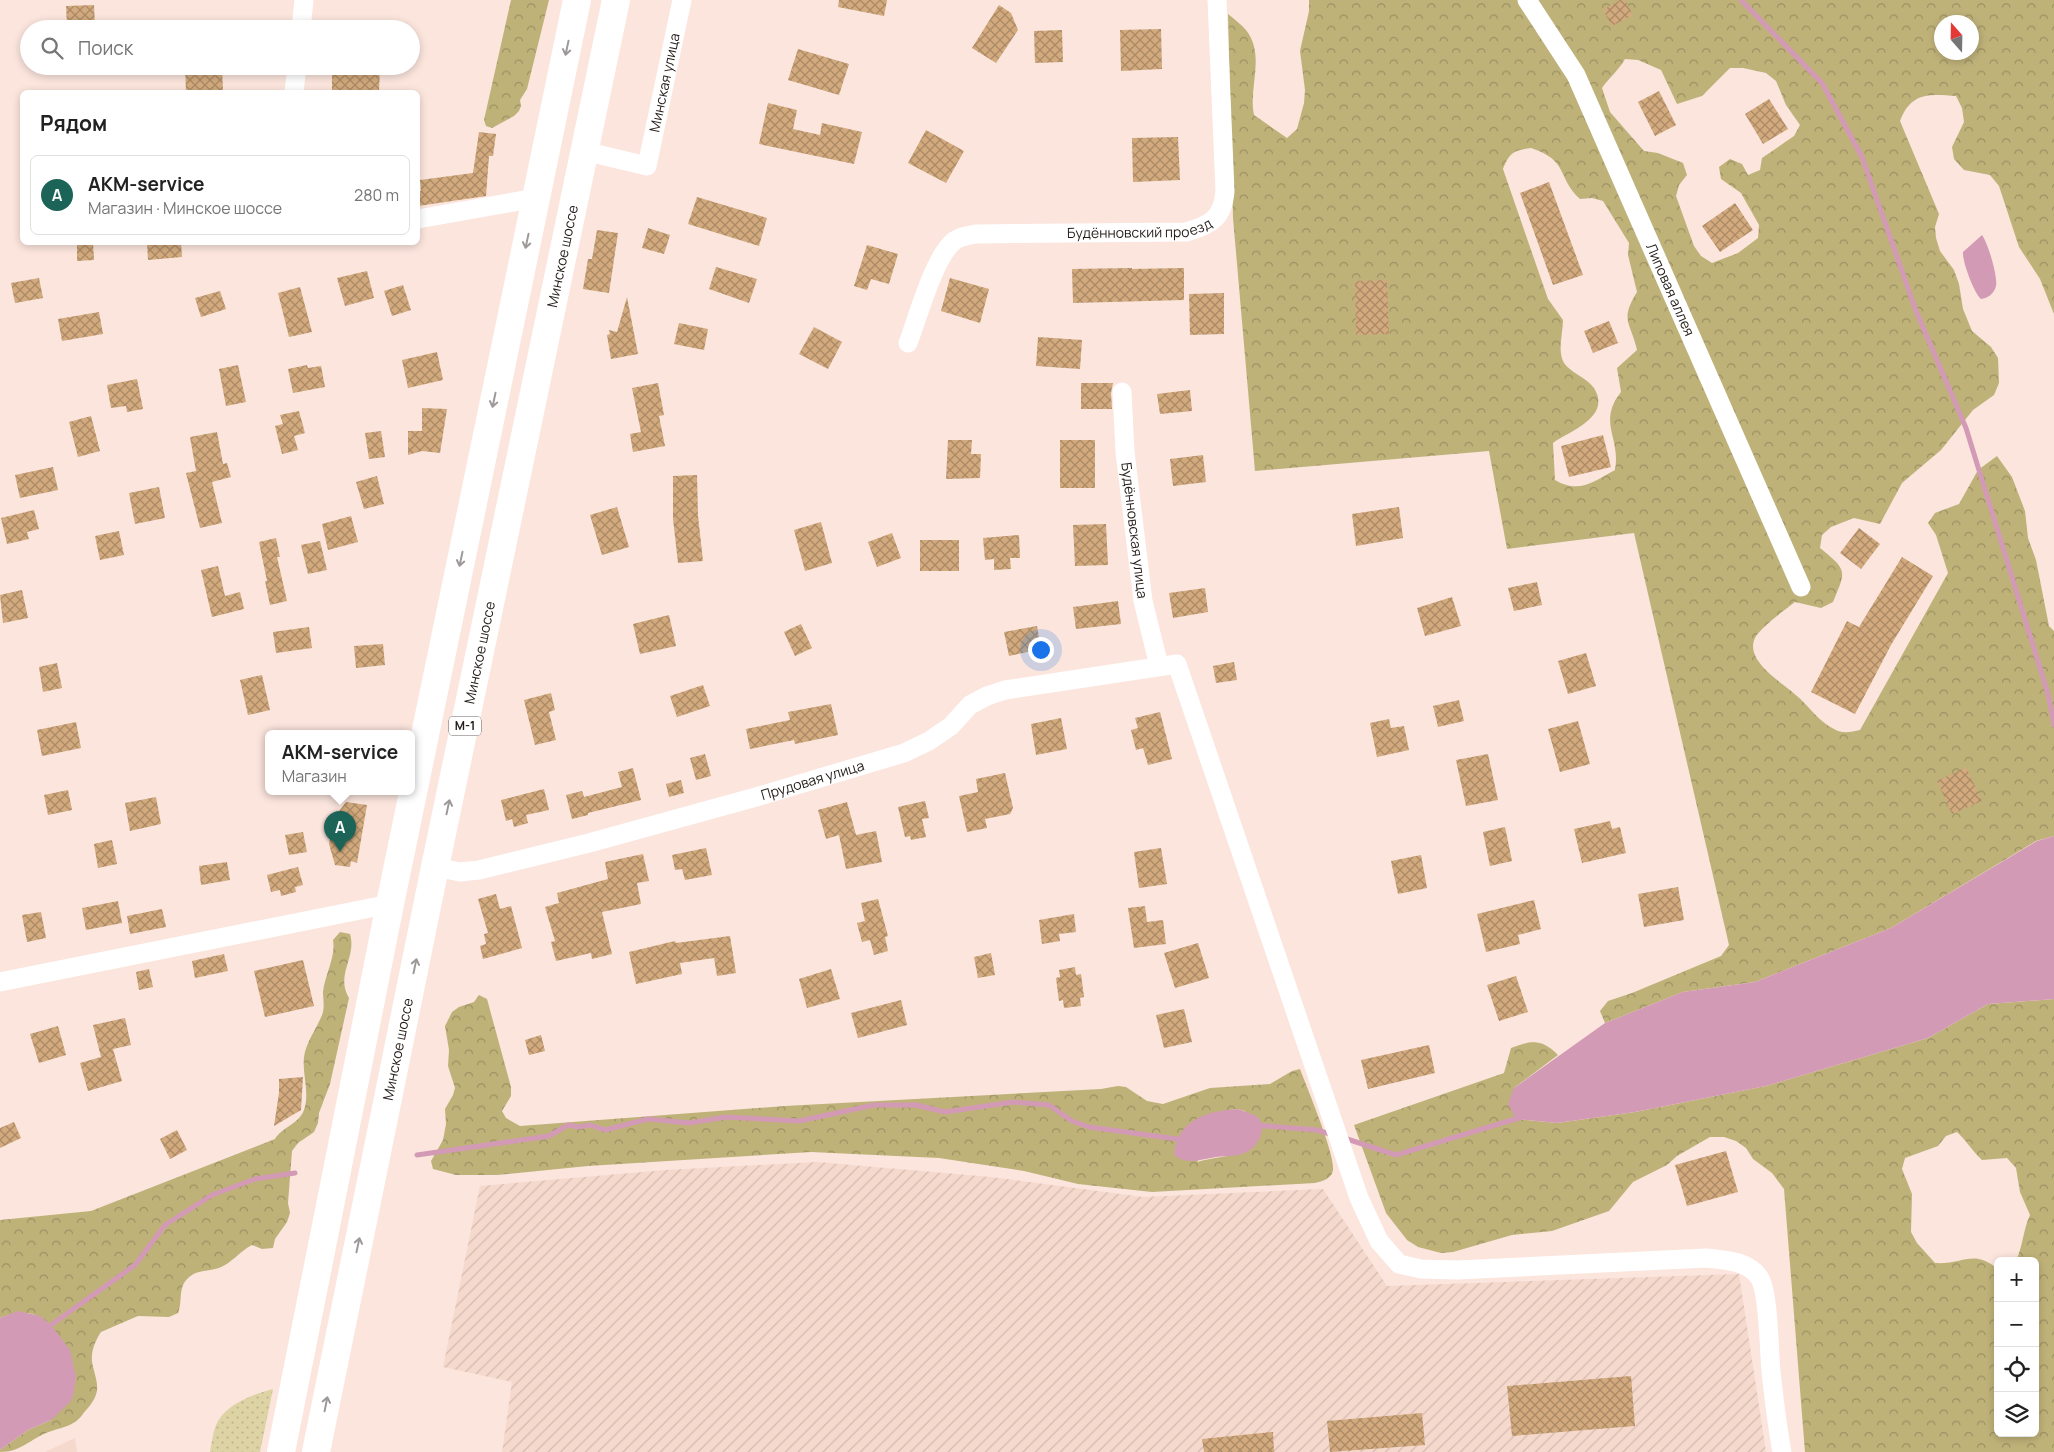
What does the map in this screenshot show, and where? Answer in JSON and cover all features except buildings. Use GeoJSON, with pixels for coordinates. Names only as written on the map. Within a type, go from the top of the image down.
{"type":"FeatureCollection","features":[{"type":"Feature","properties":{"kind":"highway","name":"М-1"},"geometry":{"type":"LineString","coordinates":[[415,783],[577,0]]}},
{"type":"Feature","properties":{"kind":"highway","name":"Минское шоссе"},"geometry":{"type":"LineString","coordinates":[[316,1452],[435,867],[616,0]]}},
{"type":"Feature","properties":{"kind":"highway","name":"М-1"},"geometry":{"type":"LineString","coordinates":[[282,1452],[413,795]]}},
{"type":"Feature","properties":{"kind":"street"},"geometry":{"type":"LineString","coordinates":[[302,20],[304,0]]}},
{"type":"Feature","properties":{"kind":"street","name":"Минская улица"},"geometry":{"type":"LineString","coordinates":[[584,152],[647,166],[682,0]]}},
{"type":"Feature","properties":{"kind":"street","name":"Будённовский проезд"},"geometry":{"type":"LineString","coordinates":[[908,343],[938,263],[954,242],[963,236],[976,234],[1186,232],[1202,227],[1216,218],[1224,204],[1225,191],[1217,0]]}},
{"type":"Feature","properties":{"kind":"street","name":"Липовая аллея"},"geometry":{"type":"LineString","coordinates":[[1527,0],[1576,75],[1801,587]]}},
{"type":"Feature","properties":{"kind":"street"},"geometry":{"type":"LineString","coordinates":[[294,90],[296,75]]}},
{"type":"Feature","properties":{"kind":"street"},"geometry":{"type":"LineString","coordinates":[[420,219],[536,198]]}},
{"type":"Feature","properties":{"kind":"street","name":"Будённовская улица"},"geometry":{"type":"LineString","coordinates":[[1122,392],[1125,452],[1143,601],[1168,665],[1359,1198],[1379,1241],[1400,1264],[1421,1269],[1457,1270],[1706,1258],[1734,1261],[1749,1268],[1759,1277],[1764,1293],[1771,1373],[1782,1452]]}},
{"type":"Feature","properties":{"kind":"street","name":"Прудовая улица"},"geometry":{"type":"LineString","coordinates":[[435,867],[460,872],[480,870],[589,843],[756,797],[904,753],[929,741],[951,726],[970,705],[1004,690],[1168,665]]}},
{"type":"Feature","properties":{"kind":"street"},"geometry":{"type":"LineString","coordinates":[[0,982],[390,904]]}},
{"type":"Feature","properties":{"kind":"shaded area"},"geometry":{"type":"Polygon","coordinates":[[[1982,235],[1992,260],[1996,275],[1996,286],[1988,297],[1981,299],[1969,277],[1963,252],[1982,235]]]}},
{"type":"Feature","properties":{"kind":"shaded area"},"geometry":{"type":"Polygon","coordinates":[[[2054,836],[2054,999],[1988,1004],[1928,1038],[1766,1086],[1635,1112],[1557,1123],[1516,1119],[1508,1104],[1514,1088],[1605,1023],[1683,992],[1755,982],[1891,928],[2037,841],[2054,836]]]}},
{"type":"Feature","properties":{"kind":"shaded area"},"geometry":{"type":"Polygon","coordinates":[[[1238,1109],[1256,1116],[1262,1124],[1259,1139],[1250,1150],[1236,1155],[1192,1161],[1184,1160],[1174,1155],[1176,1143],[1181,1133],[1195,1120],[1215,1112],[1238,1109]]]}},
{"type":"Feature","properties":{"kind":"shaded area"},"geometry":{"type":"Polygon","coordinates":[[[817,1162],[991,1177],[1143,1197],[1323,1189],[1387,1286],[1739,1274],[1766,1452],[502,1452],[512,1382],[443,1367],[480,1186],[666,1170],[817,1162]]]}},
{"type":"Feature","properties":{"kind":"shaded area"},"geometry":{"type":"Polygon","coordinates":[[[18,1311],[40,1316],[51,1325],[70,1350],[76,1377],[73,1396],[70,1402],[51,1420],[28,1430],[0,1450],[0,1318],[18,1311]]]}},
{"type":"Feature","properties":{"kind":"shaded area"},"geometry":{"type":"Polygon","coordinates":[[[273,1389],[260,1452],[210,1452],[218,1421],[229,1409],[242,1400],[273,1389]]]}},
{"type":"Feature","properties":{"kind":"shaded area"},"geometry":{"type":"Polygon","coordinates":[[[75,1438],[77,1452],[45,1452],[75,1438]]]}},
{"type":"Feature","properties":{"kind":"green space"},"geometry":{"type":"Polygon","coordinates":[[[511,0],[549,0],[527,89],[520,100],[521,106],[519,111],[514,116],[492,128],[486,126],[484,120],[511,0]]]}},
{"type":"Feature","properties":{"kind":"green space"},"geometry":{"type":"Polygon","coordinates":[[[1309,0],[2054,0],[2054,314],[2040,279],[2019,247],[1999,186],[1990,175],[1964,170],[1954,159],[1952,147],[1964,122],[1962,108],[1956,96],[1929,95],[1915,100],[1904,112],[1900,121],[1939,214],[1935,227],[1940,251],[1954,270],[1959,284],[1963,309],[1972,331],[1991,347],[1998,358],[1999,383],[1994,395],[1973,410],[1941,450],[1902,483],[1880,524],[1854,518],[1831,527],[1822,535],[1820,548],[1836,562],[1842,572],[1833,602],[1821,608],[1795,602],[1762,629],[1755,638],[1753,647],[1755,655],[1767,671],[1797,696],[1823,722],[1840,732],[1860,730],[1948,573],[1936,535],[1928,523],[1935,513],[1959,504],[1978,470],[1997,456],[2012,477],[2025,511],[2028,538],[2036,560],[2049,626],[2054,631],[2054,836],[2036,841],[1891,928],[1755,982],[1683,992],[1605,1023],[1600,1011],[1608,1001],[1721,956],[1729,945],[1634,533],[1507,549],[1489,451],[1255,471],[1233,218],[1228,14],[1246,30],[1255,50],[1254,115],[1287,138],[1297,129],[1304,103],[1305,90],[1300,51],[1309,11],[1309,0]],[[1625,59],[1602,88],[1610,112],[1644,151],[1658,153],[1683,163],[1687,175],[1679,185],[1676,196],[1694,246],[1701,256],[1712,263],[1738,253],[1758,238],[1759,225],[1741,193],[1721,179],[1719,167],[1730,159],[1742,164],[1748,175],[1760,170],[1762,158],[1794,136],[1800,125],[1786,105],[1776,81],[1766,73],[1743,68],[1730,68],[1702,96],[1677,104],[1661,70],[1638,60],[1625,59]],[[1531,148],[1513,153],[1503,169],[1548,299],[1563,320],[1561,353],[1564,363],[1591,384],[1598,398],[1598,407],[1587,422],[1553,443],[1555,480],[1571,486],[1586,485],[1615,470],[1616,458],[1610,422],[1611,413],[1614,403],[1621,392],[1617,368],[1637,350],[1628,316],[1629,309],[1637,292],[1628,255],[1629,243],[1603,201],[1592,198],[1580,199],[1552,158],[1531,148]]]}},
{"type":"Feature","properties":{"kind":"green space"},"geometry":{"type":"Polygon","coordinates":[[[340,932],[350,934],[351,950],[344,982],[349,998],[330,1084],[319,1113],[318,1123],[314,1132],[298,1143],[292,1151],[288,1203],[290,1213],[287,1222],[275,1239],[273,1248],[262,1249],[252,1245],[224,1266],[191,1275],[182,1287],[178,1313],[169,1317],[138,1316],[101,1332],[92,1354],[97,1386],[93,1402],[72,1424],[46,1433],[19,1448],[0,1452],[0,1450],[28,1430],[51,1420],[51,1325],[38,1316],[27,1313],[0,1318],[0,1220],[91,1211],[275,1139],[302,1115],[304,1110],[306,1090],[304,1057],[307,1046],[323,1012],[323,992],[332,959],[333,940],[340,932]]]}},
{"type":"Feature","properties":{"kind":"green space"},"geometry":{"type":"Polygon","coordinates":[[[479,995],[487,999],[511,1087],[511,1096],[502,1111],[506,1118],[520,1126],[785,1106],[1101,1089],[1118,1086],[1126,1087],[1147,1101],[1163,1104],[1210,1088],[1270,1084],[1292,1071],[1300,1069],[1330,1150],[1333,1170],[1329,1178],[1315,1183],[1152,1192],[1078,1184],[1024,1171],[939,1158],[811,1152],[588,1166],[497,1175],[456,1175],[433,1169],[431,1161],[443,1140],[446,1124],[445,1109],[455,1088],[448,1066],[449,1050],[445,1026],[452,1012],[459,1007],[474,1002],[479,995]],[[1231,1110],[1197,1162],[1249,1150],[1245,1111],[1231,1110]]]}},
{"type":"Feature","properties":{"kind":"green space"},"geometry":{"type":"Polygon","coordinates":[[[2054,999],[2054,1452],[1805,1452],[1784,1189],[1772,1173],[1753,1159],[1746,1148],[1736,1141],[1724,1137],[1710,1137],[1677,1156],[1667,1165],[1633,1182],[1609,1211],[1552,1231],[1512,1235],[1453,1252],[1441,1253],[1418,1247],[1407,1240],[1386,1213],[1354,1125],[1504,1073],[1511,1048],[1531,1042],[1547,1046],[1558,1055],[1514,1088],[1516,1119],[1557,1123],[1635,1112],[1766,1086],[1928,1038],[1988,1004],[2054,999]]]}},
{"type":"Feature","properties":{"kind":"waterway"},"geometry":{"type":"LineString","coordinates":[[1741,0],[1822,83],[1862,157],[1916,311],[1966,428],[2048,694],[2054,725]]}},
{"type":"Feature","properties":{"kind":"waterway"},"geometry":{"type":"LineString","coordinates":[[417,1155],[549,1136],[568,1125],[579,1127],[590,1125],[605,1130],[648,1119],[689,1123],[726,1117],[799,1121],[874,1105],[916,1105],[945,1112],[1013,1102],[1049,1105],[1072,1121],[1089,1127],[1177,1139],[1183,1138]]}},
{"type":"Feature","properties":{"kind":"waterway"},"geometry":{"type":"LineString","coordinates":[[1344,1138],[1396,1155],[1522,1117]]}},
{"type":"Feature","properties":{"kind":"waterway"},"geometry":{"type":"LineString","coordinates":[[1255,1125],[1317,1130],[1333,1135]]}},
{"type":"Feature","properties":{"kind":"waterway"},"geometry":{"type":"LineString","coordinates":[[51,1325],[135,1265],[165,1225],[212,1195],[255,1179],[295,1173]]}},
{"type":"Feature","properties":{"kind":"place","name":"AKM-service"},"geometry":{"type":"Point","coordinates":[340,852]}}]}
